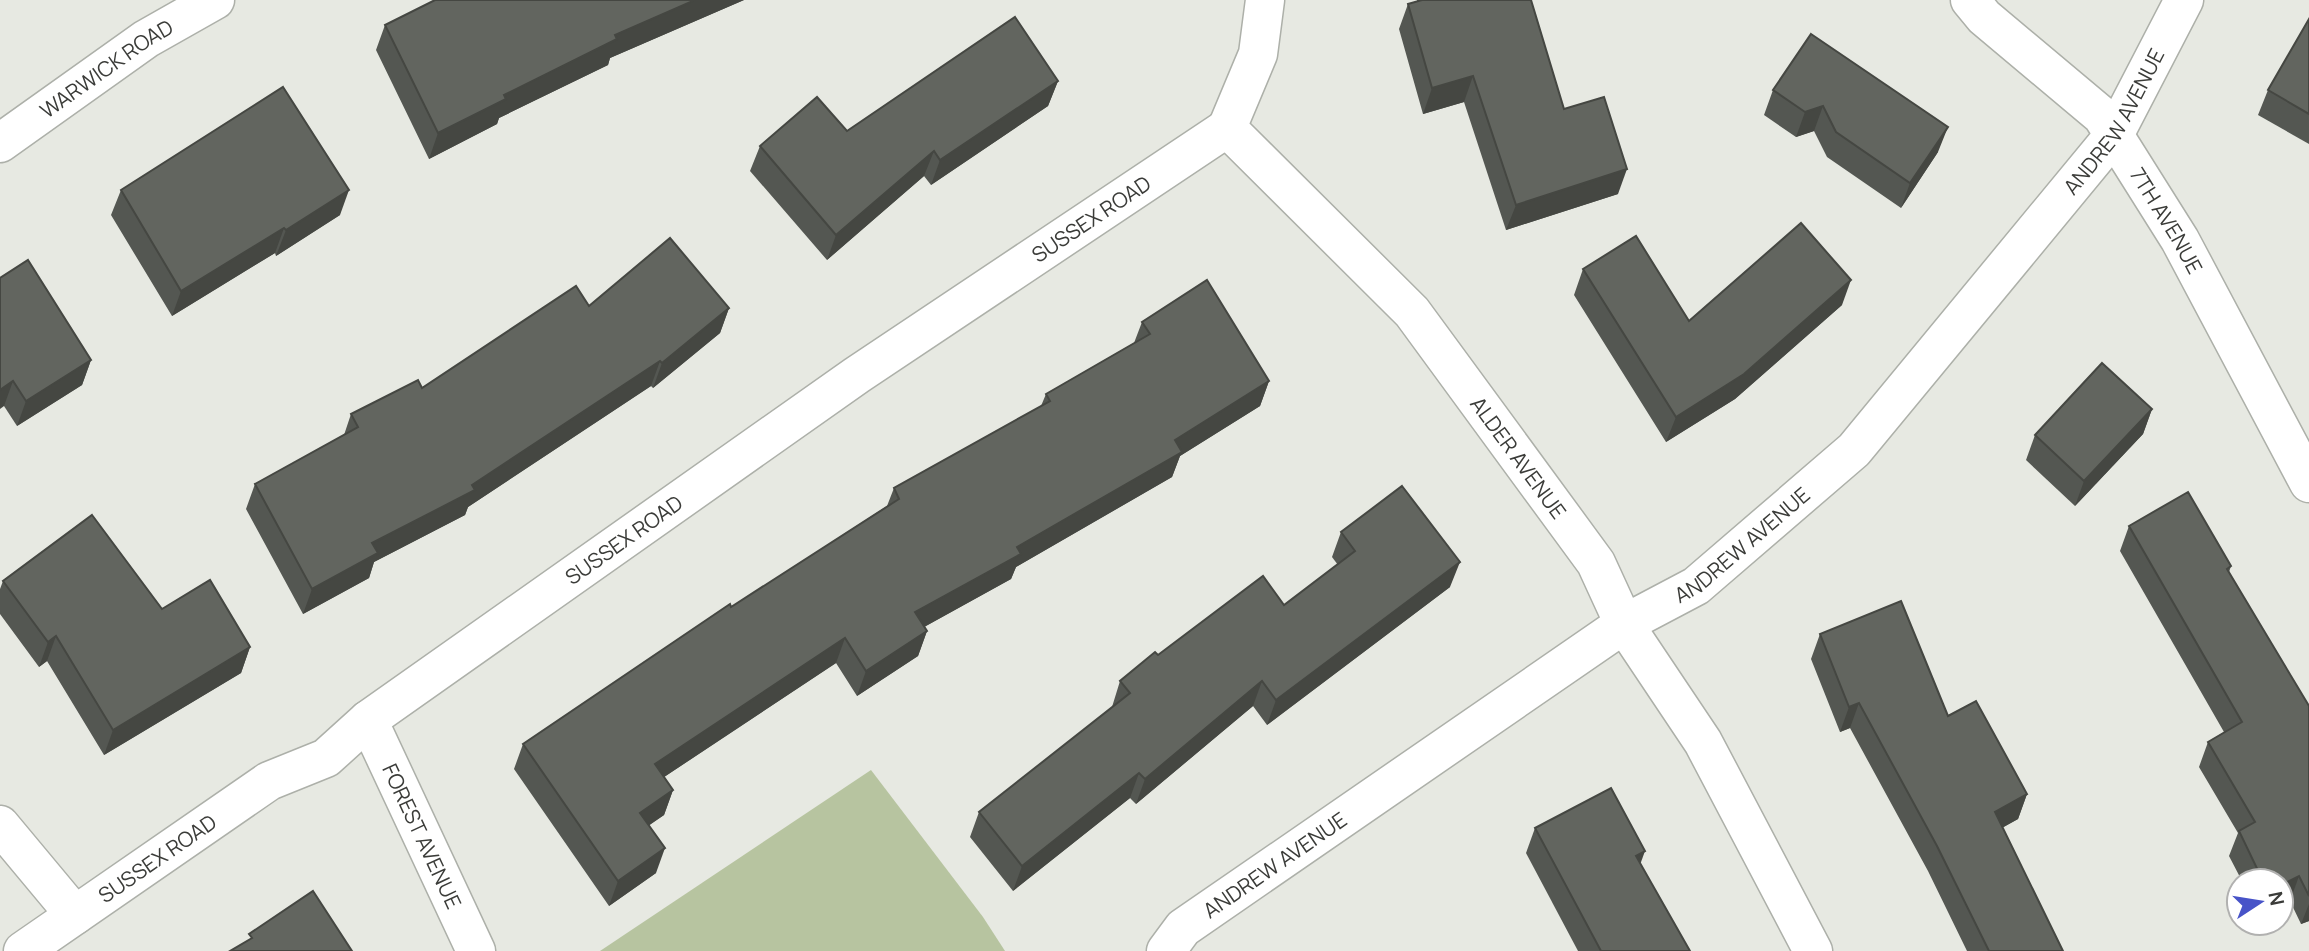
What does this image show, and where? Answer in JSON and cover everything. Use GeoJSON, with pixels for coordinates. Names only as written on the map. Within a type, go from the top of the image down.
{"type":"FeatureCollection","features":[{"type":"Feature","properties":{"kind":"street","name":"WARWICK ROAD"},"geometry":{"type":"LineString","coordinates":[[0,143],[146,39],[215,0]]}},
{"type":"Feature","properties":{"kind":"street"},"geometry":{"type":"LineString","coordinates":[[1227,128],[1258,54],[1265,0]]}},
{"type":"Feature","properties":{"kind":"street","name":"7TH AVENUE"},"geometry":{"type":"LineString","coordinates":[[1970,0],[1984,17],[2102,116],[2180,240],[2309,483]]}},
{"type":"Feature","properties":{"kind":"street","name":"ANDREW AVENUE"},"geometry":{"type":"LineString","coordinates":[[1166,951],[1183,928],[1624,624],[1696,586],[1854,450],[2114,135],[2185,0]]}},
{"type":"Feature","properties":{"kind":"street","name":"ALDER AVENUE"},"geometry":{"type":"LineString","coordinates":[[1227,128],[1412,312],[1596,563],[1624,624],[1703,742],[1813,951]]}},
{"type":"Feature","properties":{"kind":"street","name":"SUSSEX ROAD"},"geometry":{"type":"LineString","coordinates":[[23,951],[269,780],[326,758],[368,720],[857,374],[1227,128]]}},
{"type":"Feature","properties":{"kind":"street","name":"FOREST AVENUE"},"geometry":{"type":"LineString","coordinates":[[368,720],[476,951]]}},
{"type":"Feature","properties":{"kind":"street"},"geometry":{"type":"LineString","coordinates":[[0,825],[75,915]]}},
{"type":"Feature","properties":{"kind":"green space"},"geometry":{"type":"Polygon","coordinates":[[[871,770],[983,917],[1005,951],[600,951],[871,770]]]}},
{"type":"Feature","properties":{"kind":"building"},"geometry":{"type":"Polygon","coordinates":[[[435,0],[695,0],[615,35],[617,39],[504,95],[506,99],[438,133],[385,25],[435,0]]]}},
{"type":"Feature","properties":{"kind":"building"},"geometry":{"type":"Polygon","coordinates":[[[1422,0],[1531,0],[1564,109],[1604,97],[1627,169],[1516,205],[1473,76],[1432,88],[1408,4],[1422,0]]]}},
{"type":"Feature","properties":{"kind":"building"},"geometry":{"type":"Polygon","coordinates":[[[1015,17],[1058,81],[940,160],[934,151],[836,235],[760,146],[817,97],[847,131],[1015,17]]]}},
{"type":"Feature","properties":{"kind":"building"},"geometry":{"type":"Polygon","coordinates":[[[2309,19],[2309,114],[2268,90],[2309,19]]]}},
{"type":"Feature","properties":{"kind":"building"},"geometry":{"type":"Polygon","coordinates":[[[1811,34],[1948,127],[1910,183],[1836,132],[1823,106],[1805,112],[1773,90],[1811,34]]]}},
{"type":"Feature","properties":{"kind":"building"},"geometry":{"type":"Polygon","coordinates":[[[283,87],[349,190],[181,291],[121,190],[283,87]]]}},
{"type":"Feature","properties":{"kind":"building"},"geometry":{"type":"Polygon","coordinates":[[[1801,223],[1851,280],[1744,374],[1676,417],[1583,269],[1636,236],[1689,321],[1801,223]]]}},
{"type":"Feature","properties":{"kind":"building"},"geometry":{"type":"Polygon","coordinates":[[[670,238],[729,308],[662,363],[660,361],[472,485],[475,490],[372,543],[378,553],[312,589],[255,484],[358,427],[351,414],[418,380],[422,388],[576,286],[589,306],[670,238]]]}},
{"type":"Feature","properties":{"kind":"building"},"geometry":{"type":"Polygon","coordinates":[[[28,260],[91,360],[26,401],[13,381],[0,390],[0,278],[28,260]]]}},
{"type":"Feature","properties":{"kind":"building"},"geometry":{"type":"Polygon","coordinates":[[[1207,280],[1269,381],[1175,440],[1182,452],[1017,547],[1021,554],[915,612],[927,631],[866,671],[845,638],[655,764],[673,790],[640,813],[665,848],[618,881],[523,744],[730,604],[731,607],[899,499],[894,488],[1050,401],[1046,394],[1150,334],[1142,322],[1207,280]]]}},
{"type":"Feature","properties":{"kind":"building"},"geometry":{"type":"Polygon","coordinates":[[[2102,363],[2152,409],[2084,481],[2035,435],[2102,363]]]}},
{"type":"Feature","properties":{"kind":"building"},"geometry":{"type":"Polygon","coordinates":[[[1402,486],[1460,562],[1276,700],[1262,681],[1145,779],[1139,773],[1022,866],[979,812],[1130,693],[1120,681],[1155,652],[1158,655],[1263,576],[1284,605],[1355,551],[1341,532],[1402,486]]]}},
{"type":"Feature","properties":{"kind":"building"},"geometry":{"type":"Polygon","coordinates":[[[2188,492],[2231,566],[2227,569],[2309,706],[2309,896],[2299,876],[2295,878],[2295,867],[2256,867],[2239,831],[2255,822],[2208,742],[2242,722],[2129,526],[2188,492]]]}},
{"type":"Feature","properties":{"kind":"building"},"geometry":{"type":"Polygon","coordinates":[[[92,515],[162,609],[210,580],[250,647],[113,730],[56,636],[48,642],[3,581],[92,515]]]}},
{"type":"Feature","properties":{"kind":"building"},"geometry":{"type":"Polygon","coordinates":[[[1901,601],[1948,716],[1976,701],[2027,794],[1995,812],[2063,951],[1989,951],[1937,846],[1859,703],[1849,707],[1820,634],[1901,601]]]}},
{"type":"Feature","properties":{"kind":"building"},"geometry":{"type":"Polygon","coordinates":[[[1611,788],[1645,851],[1636,856],[1690,951],[1601,951],[1535,828],[1611,788]]]}},
{"type":"Feature","properties":{"kind":"building"},"geometry":{"type":"Polygon","coordinates":[[[313,891],[352,951],[230,951],[252,938],[249,934],[313,891]]]}}]}
